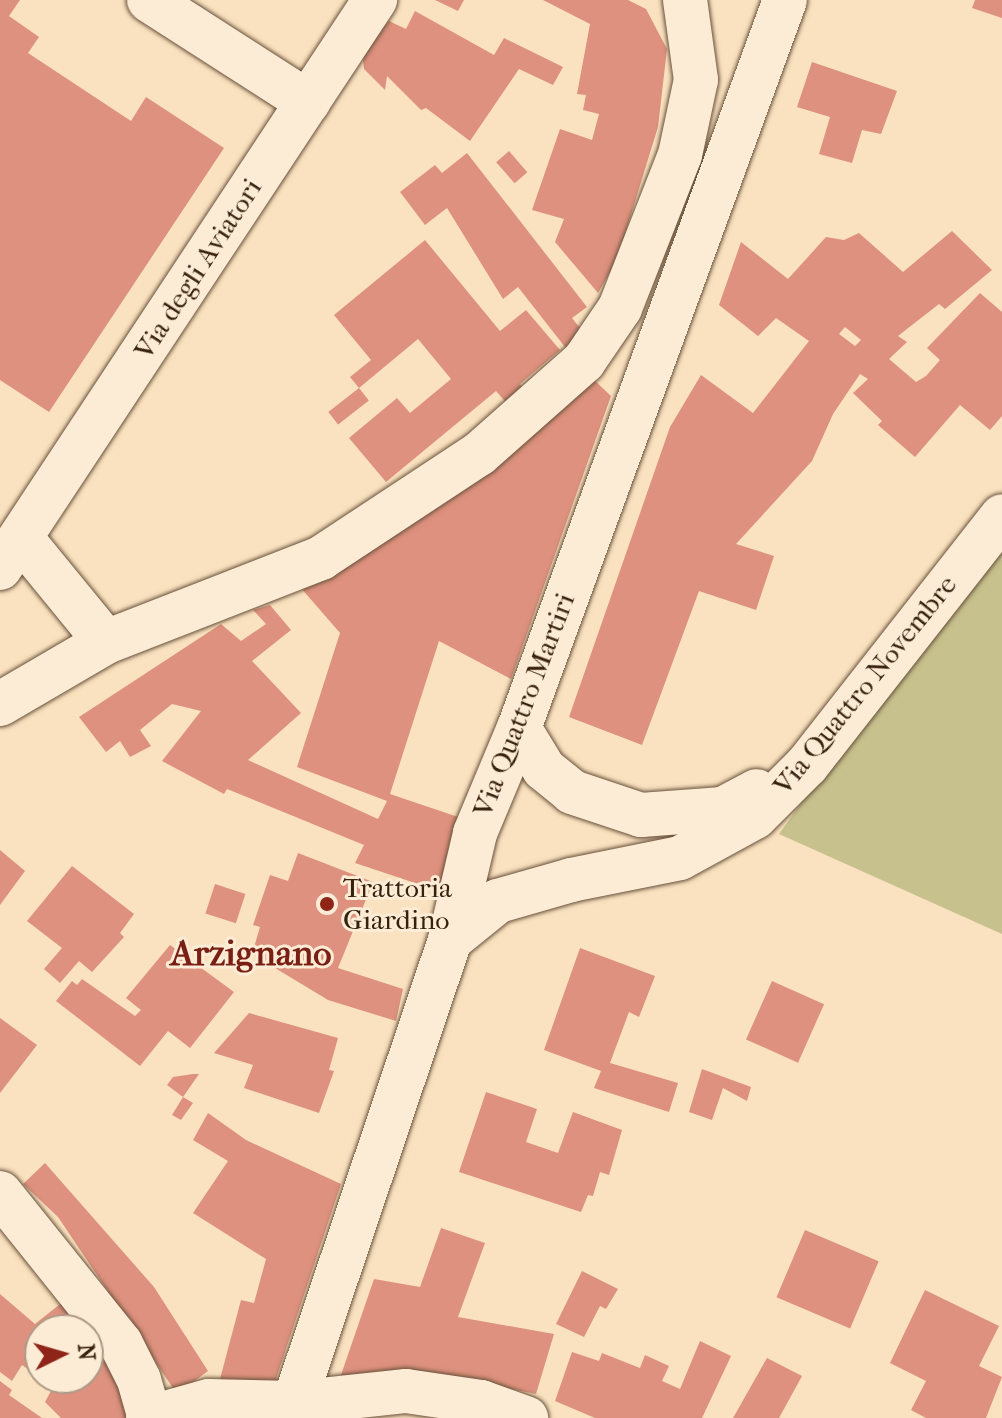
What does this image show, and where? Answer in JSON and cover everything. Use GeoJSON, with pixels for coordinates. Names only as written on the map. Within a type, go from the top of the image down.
{"type":"FeatureCollection","features":[{"type":"Feature","properties":{"kind":"street"},"geometry":{"type":"LineString","coordinates":[[149,0],[308,102]]}},
{"type":"Feature","properties":{"kind":"street","name":"Via degli Aviatori"},"geometry":{"type":"LineString","coordinates":[[106,642],[6,558],[375,0]]}},
{"type":"Feature","properties":{"kind":"street"},"geometry":{"type":"LineString","coordinates":[[686,0],[731,85],[735,137]]}},
{"type":"Feature","properties":{"kind":"street"},"geometry":{"type":"LineString","coordinates":[[0,704],[106,642],[321,558],[479,454],[584,361],[620,308],[680,155],[696,80],[686,0]]}},
{"type":"Feature","properties":{"kind":"street","name":"Via Quattro Martiri"},"geometry":{"type":"LineString","coordinates":[[292,1410],[450,940],[475,833],[519,728],[785,0]]}},
{"type":"Feature","properties":{"kind":"street","name":"Via Quattro Novembre"},"geometry":{"type":"LineString","coordinates":[[450,940],[498,901],[571,880],[680,858],[755,817],[807,765],[1002,516]]}},
{"type":"Feature","properties":{"kind":"street"},"geometry":{"type":"LineString","coordinates":[[519,728],[544,769],[572,792],[641,815],[723,809],[807,765]]}},
{"type":"Feature","properties":{"kind":"street"},"geometry":{"type":"LineString","coordinates":[[0,1193],[121,1344],[139,1380],[148,1417],[209,1401],[292,1410],[406,1391],[481,1402],[526,1418]]}},
{"type":"Feature","properties":{"kind":"shaded area"},"geometry":{"type":"Polygon","coordinates":[[[1002,524],[1002,934],[779,834],[1002,524]]]}},
{"type":"Feature","properties":{"kind":"building"},"geometry":{"type":"Polygon","coordinates":[[[0,0],[20,0],[9,16],[39,37],[28,53],[131,121],[146,97],[224,148],[49,412],[0,380],[0,0]]]}},
{"type":"Feature","properties":{"kind":"building"},"geometry":{"type":"Polygon","coordinates":[[[435,0],[464,0],[458,11],[435,0]]]}},
{"type":"Feature","properties":{"kind":"building"},"geometry":{"type":"Polygon","coordinates":[[[543,0],[628,0],[646,9],[667,49],[658,127],[617,260],[598,293],[555,242],[564,219],[532,210],[560,129],[592,140],[599,114],[583,110],[586,95],[577,94],[590,24],[543,0]]]}},
{"type":"Feature","properties":{"kind":"building"},"geometry":{"type":"Polygon","coordinates":[[[975,0],[1002,0],[1002,18],[972,8],[975,0]]]}},
{"type":"Feature","properties":{"kind":"building"},"geometry":{"type":"Polygon","coordinates":[[[415,11],[494,55],[504,38],[563,67],[553,85],[519,69],[470,141],[426,108],[421,110],[387,76],[385,90],[364,69],[362,50],[389,21],[406,29],[415,11]]]}},
{"type":"Feature","properties":{"kind":"building"},"geometry":{"type":"Polygon","coordinates":[[[812,62],[897,91],[881,134],[862,130],[852,163],[819,154],[830,117],[797,107],[812,62]]]}},
{"type":"Feature","properties":{"kind":"building"},"geometry":{"type":"Polygon","coordinates":[[[509,151],[527,172],[515,183],[496,162],[509,151]]]}},
{"type":"Feature","properties":{"kind":"building"},"geometry":{"type":"Polygon","coordinates":[[[467,153],[587,307],[572,318],[583,332],[565,347],[518,287],[503,299],[447,208],[425,225],[400,192],[435,165],[442,173],[467,153]]]}},
{"type":"Feature","properties":{"kind":"building"},"geometry":{"type":"Polygon","coordinates":[[[952,231],[992,270],[945,309],[939,304],[898,336],[907,342],[889,359],[916,382],[926,376],[940,360],[927,348],[980,293],[1002,312],[1002,416],[990,430],[960,405],[915,457],[878,425],[882,421],[853,393],[868,379],[860,374],[833,414],[812,461],[736,544],[774,556],[756,610],[699,591],[642,745],[569,717],[670,427],[701,375],[753,413],[809,341],[776,318],[758,336],[719,305],[741,242],[788,279],[826,237],[844,240],[859,233],[903,272],[952,231]],[[845,327],[839,334],[855,346],[861,340],[845,327]]]}},
{"type":"Feature","properties":{"kind":"building"},"geometry":{"type":"Polygon","coordinates":[[[425,240],[500,331],[526,310],[560,350],[520,384],[528,393],[510,407],[496,391],[386,482],[349,438],[397,398],[410,413],[451,379],[418,339],[359,388],[350,377],[371,360],[334,315],[425,240]]]}},
{"type":"Feature","properties":{"kind":"building"},"geometry":{"type":"Polygon","coordinates":[[[591,377],[611,396],[511,679],[439,641],[390,794],[464,819],[439,891],[355,863],[364,845],[227,789],[224,794],[162,761],[201,711],[172,704],[140,730],[151,746],[130,757],[120,741],[106,752],[79,717],[221,624],[241,641],[266,624],[253,610],[270,605],[291,630],[252,661],[301,713],[248,760],[378,819],[387,801],[297,767],[340,633],[294,580],[591,377]]]}},
{"type":"Feature","properties":{"kind":"building"},"geometry":{"type":"Polygon","coordinates":[[[359,388],[369,401],[338,425],[328,412],[359,388]]]}},
{"type":"Feature","properties":{"kind":"building"},"geometry":{"type":"Polygon","coordinates":[[[0,850],[25,871],[0,905],[0,850]]]}},
{"type":"Feature","properties":{"kind":"building"},"geometry":{"type":"Polygon","coordinates":[[[298,853],[373,882],[338,968],[403,989],[396,1021],[328,1000],[252,954],[260,927],[253,925],[270,875],[288,881],[298,853]]]}},
{"type":"Feature","properties":{"kind":"building"},"geometry":{"type":"Polygon","coordinates":[[[72,866],[134,914],[120,933],[124,937],[92,972],[79,961],[60,983],[44,969],[62,948],[27,921],[72,866]]]}},
{"type":"Feature","properties":{"kind":"building"},"geometry":{"type":"Polygon","coordinates":[[[215,884],[245,894],[236,923],[205,913],[215,884]]]}},
{"type":"Feature","properties":{"kind":"building"},"geometry":{"type":"Polygon","coordinates":[[[170,945],[234,992],[190,1048],[168,1031],[140,1066],[56,1001],[72,981],[77,985],[82,979],[135,1016],[141,1010],[126,998],[170,945]]]}},
{"type":"Feature","properties":{"kind":"building"},"geometry":{"type":"Polygon","coordinates":[[[580,948],[655,976],[639,1017],[629,1012],[610,1063],[678,1083],[669,1112],[594,1088],[601,1071],[544,1050],[580,948]]]}},
{"type":"Feature","properties":{"kind":"building"},"geometry":{"type":"Polygon","coordinates":[[[772,981],[824,1004],[798,1063],[746,1039],[772,981]]]}},
{"type":"Feature","properties":{"kind":"building"},"geometry":{"type":"Polygon","coordinates":[[[249,1013],[338,1038],[329,1070],[334,1071],[319,1113],[244,1088],[253,1065],[214,1053],[249,1013]]]}},
{"type":"Feature","properties":{"kind":"building"},"geometry":{"type":"Polygon","coordinates":[[[0,1018],[37,1045],[0,1093],[0,1018]]]}},
{"type":"Feature","properties":{"kind":"building"},"geometry":{"type":"Polygon","coordinates":[[[702,1069],[751,1087],[747,1101],[723,1088],[712,1120],[689,1112],[702,1069]]]}},
{"type":"Feature","properties":{"kind":"building"},"geometry":{"type":"Polygon","coordinates":[[[199,1074],[183,1097],[167,1085],[173,1077],[199,1074]]]}},
{"type":"Feature","properties":{"kind":"building"},"geometry":{"type":"Polygon","coordinates":[[[486,1092],[537,1109],[526,1142],[558,1153],[573,1112],[622,1130],[609,1175],[600,1172],[593,1196],[588,1195],[581,1212],[459,1172],[486,1092]]]}},
{"type":"Feature","properties":{"kind":"building"},"geometry":{"type":"Polygon","coordinates":[[[183,1097],[193,1103],[181,1120],[172,1115],[183,1097]]]}},
{"type":"Feature","properties":{"kind":"building"},"geometry":{"type":"Polygon","coordinates":[[[208,1113],[246,1140],[341,1184],[272,1391],[220,1379],[241,1300],[254,1303],[266,1259],[193,1213],[228,1161],[193,1140],[208,1113]]]}},
{"type":"Feature","properties":{"kind":"building"},"geometry":{"type":"Polygon","coordinates":[[[45,1163],[154,1287],[208,1371],[177,1394],[58,1217],[23,1184],[45,1163]]]}},
{"type":"Feature","properties":{"kind":"building"},"geometry":{"type":"Polygon","coordinates":[[[441,1228],[485,1243],[458,1317],[554,1334],[536,1394],[454,1378],[341,1375],[374,1279],[420,1287],[441,1228]]]}},
{"type":"Feature","properties":{"kind":"building"},"geometry":{"type":"Polygon","coordinates":[[[805,1230],[879,1261],[850,1328],[776,1297],[805,1230]]]}},
{"type":"Feature","properties":{"kind":"building"},"geometry":{"type":"Polygon","coordinates":[[[582,1271],[618,1289],[606,1309],[600,1306],[584,1337],[556,1324],[582,1271]]]}},
{"type":"Feature","properties":{"kind":"building"},"geometry":{"type":"Polygon","coordinates":[[[925,1290],[999,1326],[979,1366],[1002,1377],[986,1418],[926,1418],[911,1410],[926,1381],[890,1363],[925,1290]]]}},
{"type":"Feature","properties":{"kind":"building"},"geometry":{"type":"Polygon","coordinates":[[[74,1293],[87,1314],[48,1314],[74,1293]]]}},
{"type":"Feature","properties":{"kind":"building"},"geometry":{"type":"Polygon","coordinates":[[[0,1294],[24,1315],[24,1366],[22,1365],[12,1381],[0,1372],[0,1294]]]}},
{"type":"Feature","properties":{"kind":"building"},"geometry":{"type":"Polygon","coordinates":[[[700,1341],[731,1356],[702,1418],[595,1418],[555,1401],[572,1352],[599,1361],[602,1353],[640,1368],[645,1355],[669,1366],[662,1381],[680,1389],[700,1341]]]}},
{"type":"Feature","properties":{"kind":"building"},"geometry":{"type":"Polygon","coordinates":[[[104,1343],[115,1361],[131,1418],[61,1418],[45,1402],[49,1394],[104,1394],[104,1343]]]}},
{"type":"Feature","properties":{"kind":"building"},"geometry":{"type":"Polygon","coordinates":[[[767,1358],[802,1376],[779,1418],[733,1418],[767,1358]]]}},
{"type":"Feature","properties":{"kind":"building"},"geometry":{"type":"Polygon","coordinates":[[[0,1381],[12,1390],[9,1395],[42,1418],[0,1418],[0,1381]]]}},
{"type":"Feature","properties":{"kind":"place","name":"Trattoria Giardino"},"geometry":{"type":"Point","coordinates":[327,904]}},
{"type":"Feature","properties":{"kind":"district","name":"Arzignano"},"geometry":{"type":"Point","coordinates":[251,954]}}]}
